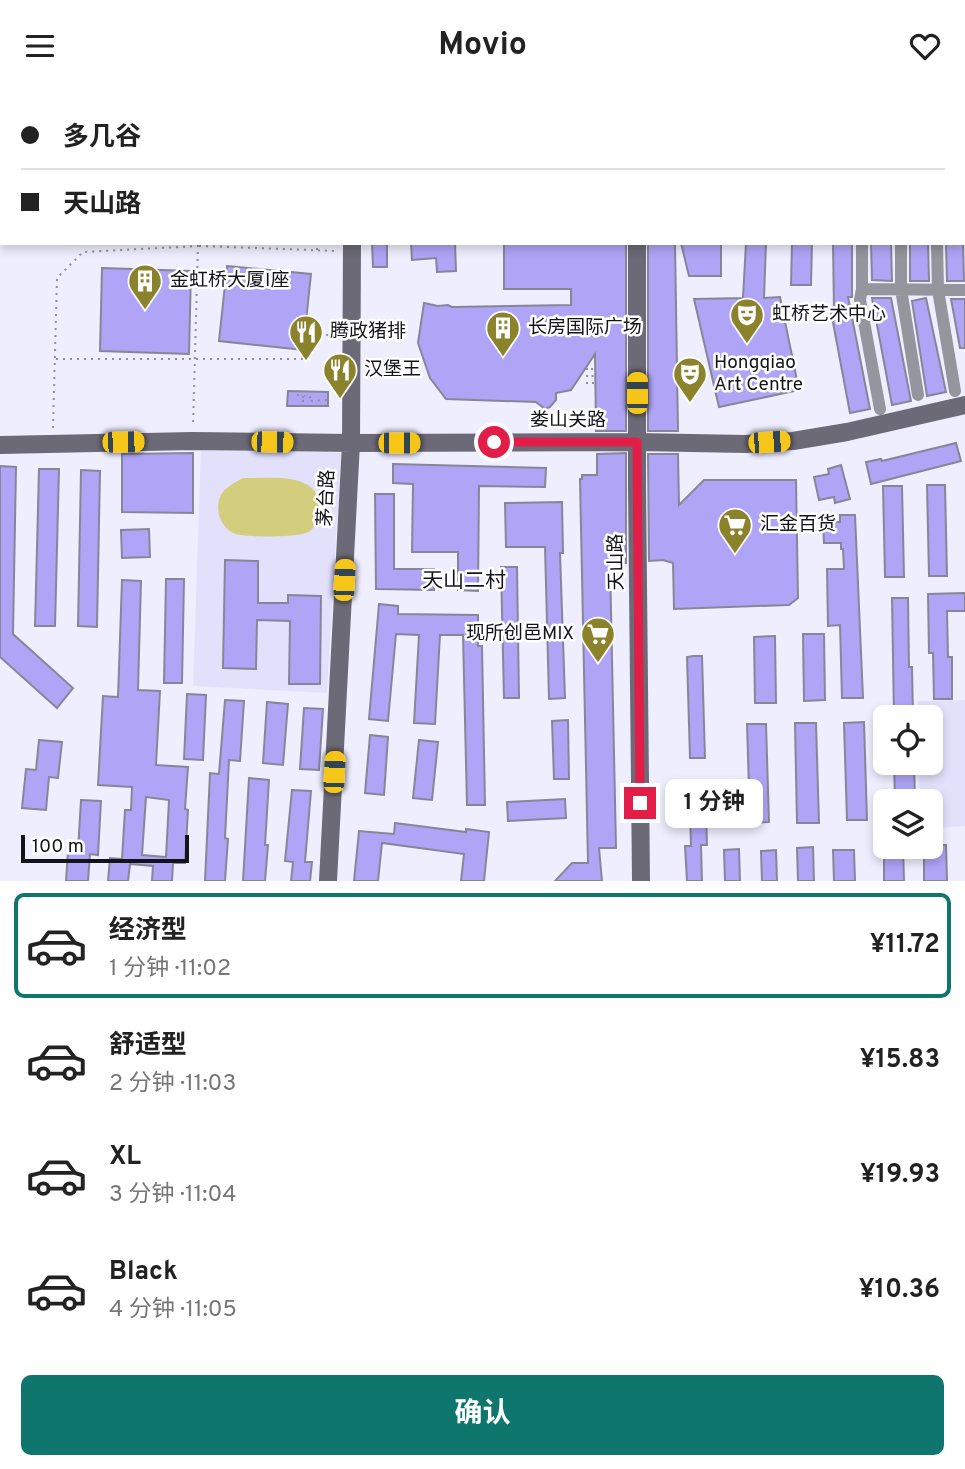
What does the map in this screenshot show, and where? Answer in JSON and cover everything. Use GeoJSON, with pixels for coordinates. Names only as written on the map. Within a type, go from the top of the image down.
{"type":"FeatureCollection","features":[{"type":"Feature","properties":{"kind":"street","name":"天山路"},"geometry":{"type":"LineString","coordinates":[[638,245],[641,881]]}},
{"type":"Feature","properties":{"kind":"street"},"geometry":{"type":"LineString","coordinates":[[862,245],[860,300],[880,409]]}},
{"type":"Feature","properties":{"kind":"street"},"geometry":{"type":"LineString","coordinates":[[901,245],[901,289],[918,394]]}},
{"type":"Feature","properties":{"kind":"street"},"geometry":{"type":"LineString","coordinates":[[937,245],[938,290],[960,398]]}},
{"type":"Feature","properties":{"kind":"street","name":"茅台路"},"geometry":{"type":"LineString","coordinates":[[328,881],[351,443],[352,247]]}},
{"type":"Feature","properties":{"kind":"street"},"geometry":{"type":"LineString","coordinates":[[862,289],[965,290]]}},
{"type":"Feature","properties":{"kind":"street","name":"娄山关路"},"geometry":{"type":"LineString","coordinates":[[0,445],[193,441],[746,444],[793,441],[847,432],[960,398]]}},
{"type":"Feature","properties":{"kind":"path"},"geometry":{"type":"LineString","coordinates":[[316,251],[317,245]]}},
{"type":"Feature","properties":{"kind":"path"},"geometry":{"type":"LineString","coordinates":[[193,441],[198,246]]}},
{"type":"Feature","properties":{"kind":"path"},"geometry":{"type":"LineString","coordinates":[[53,444],[57,278],[83,252],[198,246],[316,251],[352,247]]}},
{"type":"Feature","properties":{"kind":"path"},"geometry":{"type":"LineString","coordinates":[[55,359],[306,359],[316,335],[353,336]]}},
{"type":"Feature","properties":{"kind":"path"},"geometry":{"type":"LineString","coordinates":[[587,368],[587,385]]}},
{"type":"Feature","properties":{"kind":"path"},"geometry":{"type":"LineString","coordinates":[[592,368],[593,384]]}},
{"type":"Feature","properties":{"kind":"path"},"geometry":{"type":"LineString","coordinates":[[297,395],[311,397],[310,401]]}},
{"type":"Feature","properties":{"kind":"path"},"geometry":{"type":"LineString","coordinates":[[298,400],[306,400]]}},
{"type":"Feature","properties":{"kind":"path"},"geometry":{"type":"LineString","coordinates":[[302,401],[328,400]]}},
{"type":"Feature","properties":{"kind":"shaded area"},"geometry":{"type":"Polygon","coordinates":[[[201,448],[341,453],[327,693],[193,686],[201,448]]]}},
{"type":"Feature","properties":{"kind":"shaded area"},"geometry":{"type":"Polygon","coordinates":[[[243,478],[284,478],[303,483],[317,495],[320,517],[310,531],[296,535],[259,536],[233,533],[222,521],[218,505],[225,490],[243,478]]]}},
{"type":"Feature","properties":{"kind":"shaded area"},"geometry":{"type":"Polygon","coordinates":[[[965,700],[965,826],[943,827],[943,789],[920,789],[919,775],[943,775],[943,705],[918,705],[918,701],[965,700]]]}},
{"type":"Feature","properties":{"kind":"building"},"geometry":{"type":"Polygon","coordinates":[[[372,245],[387,245],[387,267],[373,267],[372,245]]]}},
{"type":"Feature","properties":{"kind":"building"},"geometry":{"type":"Polygon","coordinates":[[[411,245],[455,245],[456,271],[437,272],[436,258],[412,260],[411,245]]]}},
{"type":"Feature","properties":{"kind":"building"},"geometry":{"type":"Polygon","coordinates":[[[504,245],[626,245],[626,431],[596,431],[595,354],[571,390],[556,393],[556,400],[545,409],[536,402],[446,399],[430,378],[418,343],[424,303],[452,307],[571,305],[571,289],[504,289],[504,245]]]}},
{"type":"Feature","properties":{"kind":"building"},"geometry":{"type":"Polygon","coordinates":[[[648,245],[675,245],[678,431],[648,431],[648,245]]]}},
{"type":"Feature","properties":{"kind":"building"},"geometry":{"type":"Polygon","coordinates":[[[681,245],[721,245],[721,276],[689,276],[681,245]]]}},
{"type":"Feature","properties":{"kind":"building","name":"虹桥艺术中心"},"geometry":{"type":"Polygon","coordinates":[[[746,245],[766,245],[764,298],[780,297],[799,390],[719,407],[694,299],[743,298],[746,245]]]}},
{"type":"Feature","properties":{"kind":"building"},"geometry":{"type":"Polygon","coordinates":[[[792,245],[812,245],[811,285],[791,285],[792,245]]]}},
{"type":"Feature","properties":{"kind":"building"},"geometry":{"type":"Polygon","coordinates":[[[833,245],[852,245],[852,297],[848,297],[870,409],[850,413],[831,312],[834,311],[833,245]]]}},
{"type":"Feature","properties":{"kind":"building"},"geometry":{"type":"Polygon","coordinates":[[[871,245],[891,245],[892,281],[872,280],[871,245]]]}},
{"type":"Feature","properties":{"kind":"building"},"geometry":{"type":"Polygon","coordinates":[[[910,245],[928,245],[929,281],[910,281],[910,245]]]}},
{"type":"Feature","properties":{"kind":"building"},"geometry":{"type":"Polygon","coordinates":[[[946,245],[963,245],[964,281],[947,281],[946,245]]]}},
{"type":"Feature","properties":{"kind":"building"},"geometry":{"type":"Polygon","coordinates":[[[227,266],[311,274],[303,350],[219,341],[227,266]]]}},
{"type":"Feature","properties":{"kind":"building","name":"金虹桥大厦I座"},"geometry":{"type":"Polygon","coordinates":[[[102,268],[191,271],[189,354],[100,351],[102,268]]]}},
{"type":"Feature","properties":{"kind":"building"},"geometry":{"type":"Polygon","coordinates":[[[872,298],[891,298],[911,401],[892,405],[872,298]]]}},
{"type":"Feature","properties":{"kind":"building"},"geometry":{"type":"Polygon","coordinates":[[[926,298],[946,392],[927,396],[912,301],[926,298]]]}},
{"type":"Feature","properties":{"kind":"building"},"geometry":{"type":"Polygon","coordinates":[[[951,299],[965,299],[965,348],[960,348],[951,299]]]}},
{"type":"Feature","properties":{"kind":"building"},"geometry":{"type":"Polygon","coordinates":[[[288,391],[328,392],[328,406],[287,406],[288,391]]]}},
{"type":"Feature","properties":{"kind":"building"},"geometry":{"type":"Polygon","coordinates":[[[956,443],[961,461],[871,484],[866,462],[882,461],[956,443]]]}},
{"type":"Feature","properties":{"kind":"building"},"geometry":{"type":"Polygon","coordinates":[[[193,453],[193,513],[122,512],[122,454],[193,453]]]}},
{"type":"Feature","properties":{"kind":"building","name":"现所·创邑MIX"},"geometry":{"type":"Polygon","coordinates":[[[626,453],[626,563],[610,564],[616,848],[599,848],[602,881],[555,881],[572,863],[588,863],[580,479],[582,475],[597,475],[597,454],[626,453]]]}},
{"type":"Feature","properties":{"kind":"building","name":"汇金百货"},"geometry":{"type":"Polygon","coordinates":[[[648,454],[678,454],[679,505],[704,480],[796,480],[798,598],[789,605],[674,609],[673,563],[663,560],[649,561],[648,454]]]}},
{"type":"Feature","properties":{"kind":"building"},"geometry":{"type":"Polygon","coordinates":[[[393,464],[546,468],[545,487],[479,486],[478,591],[458,590],[458,552],[412,552],[413,484],[393,483],[393,464]]]}},
{"type":"Feature","properties":{"kind":"building"},"geometry":{"type":"Polygon","coordinates":[[[841,465],[850,499],[835,503],[834,497],[819,500],[814,477],[829,474],[828,469],[841,465]]]}},
{"type":"Feature","properties":{"kind":"building"},"geometry":{"type":"Polygon","coordinates":[[[0,466],[16,467],[13,634],[73,688],[57,708],[0,657],[0,466]]]}},
{"type":"Feature","properties":{"kind":"building"},"geometry":{"type":"Polygon","coordinates":[[[39,469],[59,469],[55,626],[35,626],[39,469]]]}},
{"type":"Feature","properties":{"kind":"building"},"geometry":{"type":"Polygon","coordinates":[[[81,470],[100,471],[97,627],[78,626],[81,470]]]}},
{"type":"Feature","properties":{"kind":"building"},"geometry":{"type":"Polygon","coordinates":[[[927,485],[945,485],[947,576],[929,576],[927,485]]]}},
{"type":"Feature","properties":{"kind":"building"},"geometry":{"type":"Polygon","coordinates":[[[883,486],[902,486],[904,577],[885,577],[883,486]]]}},
{"type":"Feature","properties":{"kind":"building"},"geometry":{"type":"Polygon","coordinates":[[[375,494],[394,494],[394,569],[434,569],[434,590],[376,589],[375,494]]]}},
{"type":"Feature","properties":{"kind":"building"},"geometry":{"type":"Polygon","coordinates":[[[562,502],[563,553],[560,553],[565,698],[549,699],[545,547],[506,547],[505,503],[562,502]]]}},
{"type":"Feature","properties":{"kind":"building"},"geometry":{"type":"Polygon","coordinates":[[[840,515],[855,515],[863,698],[842,698],[840,625],[828,626],[827,569],[844,569],[841,543],[824,543],[823,522],[840,522],[840,515]]]}},
{"type":"Feature","properties":{"kind":"building"},"geometry":{"type":"Polygon","coordinates":[[[149,529],[150,557],[122,558],[121,530],[149,529]]]}},
{"type":"Feature","properties":{"kind":"building"},"geometry":{"type":"Polygon","coordinates":[[[225,560],[258,561],[258,603],[288,603],[288,595],[321,596],[320,684],[289,684],[290,621],[257,620],[256,669],[223,668],[225,560]]]}},
{"type":"Feature","properties":{"kind":"building"},"geometry":{"type":"Polygon","coordinates":[[[501,567],[517,567],[519,698],[504,698],[501,567]]]}},
{"type":"Feature","properties":{"kind":"building"},"geometry":{"type":"Polygon","coordinates":[[[166,579],[184,579],[182,683],[164,683],[166,579]]]}},
{"type":"Feature","properties":{"kind":"building"},"geometry":{"type":"Polygon","coordinates":[[[122,580],[141,581],[138,690],[160,691],[156,765],[188,767],[185,863],[173,863],[172,881],[152,881],[153,866],[130,864],[128,881],[108,881],[110,858],[122,859],[125,810],[131,810],[132,787],[98,785],[103,696],[118,697],[122,580]],[[146,797],[142,855],[166,857],[169,800],[146,797]]]}},
{"type":"Feature","properties":{"kind":"building"},"geometry":{"type":"Polygon","coordinates":[[[965,593],[965,611],[947,611],[948,657],[952,657],[952,699],[934,699],[933,653],[929,653],[928,594],[965,593]]]}},
{"type":"Feature","properties":{"kind":"building"},"geometry":{"type":"Polygon","coordinates":[[[892,598],[908,598],[913,705],[894,705],[892,598]]]}},
{"type":"Feature","properties":{"kind":"building"},"geometry":{"type":"Polygon","coordinates":[[[379,604],[398,606],[398,614],[478,615],[478,646],[482,646],[485,805],[467,805],[463,635],[440,635],[435,724],[414,723],[419,635],[396,634],[388,721],[369,719],[379,604]]]}},
{"type":"Feature","properties":{"kind":"building"},"geometry":{"type":"Polygon","coordinates":[[[803,634],[824,634],[825,700],[804,701],[803,634]]]}},
{"type":"Feature","properties":{"kind":"building"},"geometry":{"type":"Polygon","coordinates":[[[775,636],[776,703],[755,703],[754,637],[775,636]]]}},
{"type":"Feature","properties":{"kind":"building"},"geometry":{"type":"Polygon","coordinates":[[[702,656],[705,758],[690,758],[687,657],[702,656]]]}},
{"type":"Feature","properties":{"kind":"building"},"geometry":{"type":"Polygon","coordinates":[[[187,694],[206,695],[203,760],[184,759],[187,694]]]}},
{"type":"Feature","properties":{"kind":"building"},"geometry":{"type":"Polygon","coordinates":[[[225,700],[244,701],[240,761],[229,760],[225,881],[205,881],[210,773],[219,774],[225,700]]]}},
{"type":"Feature","properties":{"kind":"building"},"geometry":{"type":"Polygon","coordinates":[[[267,702],[288,704],[283,765],[263,763],[267,702]]]}},
{"type":"Feature","properties":{"kind":"building"},"geometry":{"type":"Polygon","coordinates":[[[304,708],[323,709],[319,770],[300,769],[304,708]]]}},
{"type":"Feature","properties":{"kind":"building"},"geometry":{"type":"Polygon","coordinates":[[[568,720],[569,779],[554,779],[552,721],[568,720]]]}},
{"type":"Feature","properties":{"kind":"building"},"geometry":{"type":"Polygon","coordinates":[[[864,722],[867,820],[847,820],[844,723],[864,722]]]}},
{"type":"Feature","properties":{"kind":"building"},"geometry":{"type":"Polygon","coordinates":[[[795,723],[816,723],[819,823],[797,823],[795,723]]]}},
{"type":"Feature","properties":{"kind":"building"},"geometry":{"type":"Polygon","coordinates":[[[747,724],[766,724],[769,822],[750,823],[747,724]]]}},
{"type":"Feature","properties":{"kind":"building"},"geometry":{"type":"Polygon","coordinates":[[[370,735],[388,737],[384,795],[365,793],[370,735]]]}},
{"type":"Feature","properties":{"kind":"building"},"geometry":{"type":"Polygon","coordinates":[[[39,740],[62,742],[58,778],[49,777],[46,810],[22,808],[26,769],[36,770],[39,740]]]}},
{"type":"Feature","properties":{"kind":"building"},"geometry":{"type":"Polygon","coordinates":[[[419,740],[438,742],[432,800],[413,798],[419,740]]]}},
{"type":"Feature","properties":{"kind":"building"},"geometry":{"type":"Polygon","coordinates":[[[894,775],[914,775],[915,789],[895,789],[894,775]]]}},
{"type":"Feature","properties":{"kind":"building"},"geometry":{"type":"Polygon","coordinates":[[[249,778],[269,780],[265,881],[243,881],[249,778]]]}},
{"type":"Feature","properties":{"kind":"building"},"geometry":{"type":"Polygon","coordinates":[[[689,780],[705,780],[707,845],[701,845],[702,881],[687,881],[685,846],[691,846],[689,780]]]}},
{"type":"Feature","properties":{"kind":"building"},"geometry":{"type":"Polygon","coordinates":[[[292,790],[311,791],[305,862],[312,862],[310,881],[291,881],[293,862],[285,861],[292,790]]]}},
{"type":"Feature","properties":{"kind":"building"},"geometry":{"type":"Polygon","coordinates":[[[565,799],[566,818],[508,821],[507,802],[565,799]]]}},
{"type":"Feature","properties":{"kind":"building"},"geometry":{"type":"Polygon","coordinates":[[[81,800],[101,801],[98,855],[90,854],[88,881],[66,881],[68,851],[78,851],[81,800]]]}},
{"type":"Feature","properties":{"kind":"building"},"geometry":{"type":"Polygon","coordinates":[[[395,823],[466,832],[466,829],[489,832],[484,881],[461,881],[464,854],[382,843],[378,881],[354,881],[359,831],[394,834],[395,823]]]}},
{"type":"Feature","properties":{"kind":"building"},"geometry":{"type":"Polygon","coordinates":[[[943,845],[946,845],[947,881],[924,881],[924,859],[943,859],[943,845]]]}},
{"type":"Feature","properties":{"kind":"building"},"geometry":{"type":"Polygon","coordinates":[[[813,847],[814,881],[798,881],[797,848],[813,847]]]}},
{"type":"Feature","properties":{"kind":"building"},"geometry":{"type":"Polygon","coordinates":[[[739,849],[740,881],[725,881],[724,850],[739,849]]]}},
{"type":"Feature","properties":{"kind":"building"},"geometry":{"type":"Polygon","coordinates":[[[776,850],[777,881],[762,881],[761,851],[776,850]]]}},
{"type":"Feature","properties":{"kind":"building"},"geometry":{"type":"Polygon","coordinates":[[[833,850],[854,850],[855,881],[834,881],[833,850]]]}},
{"type":"Feature","properties":{"kind":"building"},"geometry":{"type":"Polygon","coordinates":[[[884,859],[903,859],[904,881],[884,881],[884,859]]]}},
{"type":"Feature","properties":{"kind":"place","name":"金虹桥大厦I座"},"geometry":{"type":"Point","coordinates":[145,311]}},
{"type":"Feature","properties":{"kind":"place","name":"虹桥艺术中心"},"geometry":{"type":"Point","coordinates":[747,345]}},
{"type":"Feature","properties":{"kind":"place","name":"长房国际广场"},"geometry":{"type":"Point","coordinates":[503,358]}},
{"type":"Feature","properties":{"kind":"place","name":"腾政猪排"},"geometry":{"type":"Point","coordinates":[306,362]}},
{"type":"Feature","properties":{"kind":"place","name":"汉堡王"},"geometry":{"type":"Point","coordinates":[340,400]}},
{"type":"Feature","properties":{"kind":"place","name":"Hongqiao Art Centre"},"geometry":{"type":"Point","coordinates":[690,404]}},
{"type":"Feature","properties":{"kind":"place","name":"汇金百货"},"geometry":{"type":"Point","coordinates":[735,555]}},
{"type":"Feature","properties":{"kind":"place","name":"现所·创邑MIX"},"geometry":{"type":"Point","coordinates":[598,664]}},
{"type":"Feature","properties":{"kind":"district","name":"天山二村"},"geometry":{"type":"Point","coordinates":[464,581]}},
{"type":"Feature","properties":{"kind":"route"},"geometry":{"type":"LineString","coordinates":[[494,442],[637,442],[640,803]]}}]}
